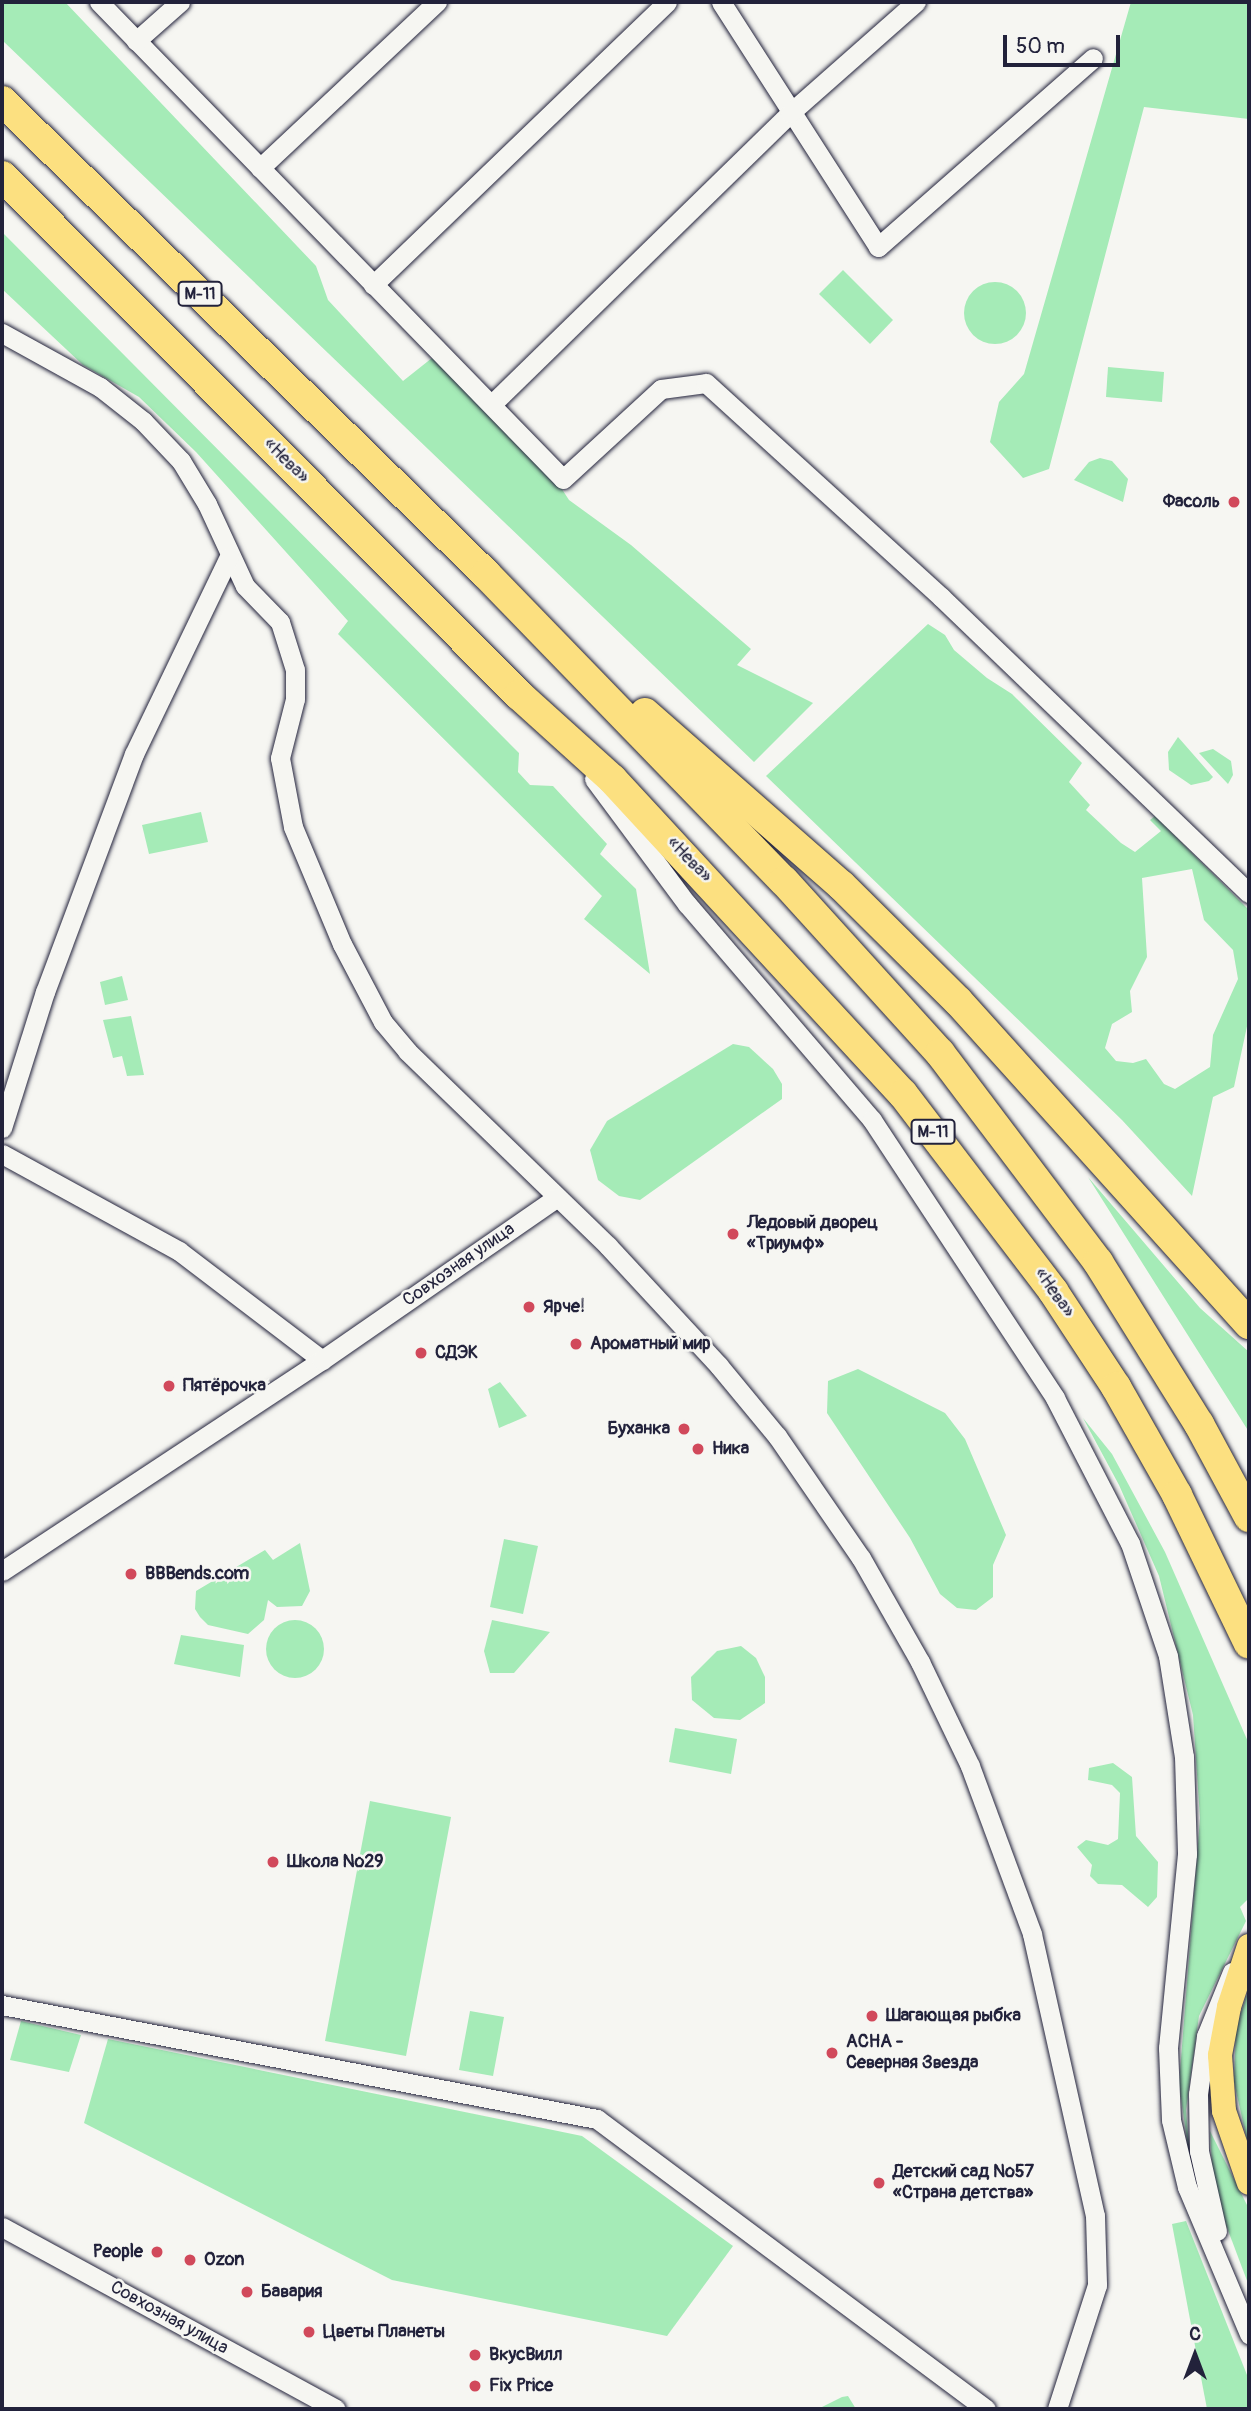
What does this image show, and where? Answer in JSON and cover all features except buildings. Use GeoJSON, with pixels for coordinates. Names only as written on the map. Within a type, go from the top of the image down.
{"type":"FeatureCollection","features":[{"type":"Feature","properties":{"kind":"highway","name":"М-11"},"geometry":{"type":"LineString","coordinates":[[2,101],[486,574],[784,881],[940,1053],[1098,1262],[1199,1424],[1249,1517]]}},
{"type":"Feature","properties":{"kind":"highway","name":"«Нева»"},"geometry":{"type":"LineString","coordinates":[[2,176],[519,695],[612,779],[742,916],[903,1094],[1054,1291],[1116,1388],[1177,1495],[1249,1644]]}},
{"type":"Feature","properties":{"kind":"highway"},"geometry":{"type":"LineString","coordinates":[[486,574],[841,885],[958,1002],[1197,1263],[1249,1324]]}},
{"type":"Feature","properties":{"kind":"main road"},"geometry":{"type":"LineString","coordinates":[[1197,1263],[1249,1308]]}},
{"type":"Feature","properties":{"kind":"main road"},"geometry":{"type":"LineString","coordinates":[[1249,1945],[1229,2007],[1220,2055],[1224,2110],[1249,2183]]}},
{"type":"Feature","properties":{"kind":"street"},"geometry":{"type":"LineString","coordinates":[[99,2],[563,480],[661,389],[706,383],[941,597],[1249,892]]}},
{"type":"Feature","properties":{"kind":"street"},"geometry":{"type":"LineString","coordinates":[[136,41],[180,2]]}},
{"type":"Feature","properties":{"kind":"street"},"geometry":{"type":"LineString","coordinates":[[260,168],[437,2]]}},
{"type":"Feature","properties":{"kind":"street"},"geometry":{"type":"LineString","coordinates":[[373,285],[667,2]]}},
{"type":"Feature","properties":{"kind":"street"},"geometry":{"type":"LineString","coordinates":[[720,2],[878,247],[1093,58]]}},
{"type":"Feature","properties":{"kind":"street"},"geometry":{"type":"LineString","coordinates":[[492,404],[790,113],[916,2]]}},
{"type":"Feature","properties":{"kind":"street"},"geometry":{"type":"LineString","coordinates":[[2,333],[100,387],[143,421],[181,461],[207,505],[244,586],[280,622],[294,656],[295,699],[280,758],[293,827],[357,976],[383,1022],[407,1051],[654,1294],[777,1436],[861,1558],[920,1661],[970,1766],[1038,1953],[1095,2216],[1097,2285],[1057,2409]]}},
{"type":"Feature","properties":{"kind":"street"},"geometry":{"type":"LineString","coordinates":[[2,1128],[45,992],[134,754],[229,556]]}},
{"type":"Feature","properties":{"kind":"street"},"geometry":{"type":"LineString","coordinates":[[519,695],[601,787],[687,904],[872,1120],[1055,1398],[1130,1543],[1168,1656],[1184,1757],[1187,1854],[1168,2048],[1171,2120],[1187,2187],[1249,2334]]}},
{"type":"Feature","properties":{"kind":"street"},"geometry":{"type":"LineString","coordinates":[[2,1154],[179,1251],[322,1360]]}},
{"type":"Feature","properties":{"kind":"street","name":"Совхозная улица"},"geometry":{"type":"LineString","coordinates":[[2,1571],[322,1360],[556,1198]]}},
{"type":"Feature","properties":{"kind":"street"},"geometry":{"type":"LineString","coordinates":[[1199,1424],[1249,1492]]}},
{"type":"Feature","properties":{"kind":"street"},"geometry":{"type":"LineString","coordinates":[[1249,1945],[1226,1981],[1209,2023],[1200,2062],[1197,2122],[1211,2215],[1249,2327]]}},
{"type":"Feature","properties":{"kind":"street"},"geometry":{"type":"LineString","coordinates":[[2,2005],[597,2119],[986,2409]]}},
{"type":"Feature","properties":{"kind":"street","name":"Совхозная улица"},"geometry":{"type":"LineString","coordinates":[[2,2227],[336,2409]]}},
{"type":"Feature","properties":{"kind":"green space"},"geometry":{"type":"Polygon","coordinates":[[[2,2],[65,2],[316,266],[328,300],[403,381],[432,358],[556,480],[569,500],[631,545],[751,649],[737,665],[813,703],[754,762],[2,40],[2,2]]]}},
{"type":"Feature","properties":{"kind":"green space"},"geometry":{"type":"Polygon","coordinates":[[[1131,2],[1249,2],[1249,119],[1144,107],[1049,469],[1023,478],[990,442],[999,402],[1024,374],[1131,2]]]}},
{"type":"Feature","properties":{"kind":"green space"},"geometry":{"type":"Polygon","coordinates":[[[2,232],[519,753],[518,772],[530,785],[553,786],[607,844],[600,854],[636,889],[650,974],[584,919],[602,896],[338,634],[348,621],[196,452],[139,397],[83,365],[2,289],[2,232]]]}},
{"type":"Feature","properties":{"kind":"green space"},"geometry":{"type":"Polygon","coordinates":[[[843,270],[893,320],[870,344],[819,294],[843,270]]]}},
{"type":"Feature","properties":{"kind":"green space"},"geometry":{"type":"Polygon","coordinates":[[[995,282],[1017,291],[1026,313],[1017,335],[995,344],[973,335],[964,313],[973,291],[995,282]]]}},
{"type":"Feature","properties":{"kind":"green space"},"geometry":{"type":"Polygon","coordinates":[[[1108,367],[1164,372],[1162,402],[1106,397],[1108,367]]]}},
{"type":"Feature","properties":{"kind":"green space"},"geometry":{"type":"Polygon","coordinates":[[[1100,458],[1112,461],[1128,479],[1123,502],[1074,480],[1089,462],[1100,458]]]}},
{"type":"Feature","properties":{"kind":"green space"},"geometry":{"type":"Polygon","coordinates":[[[928,624],[945,635],[954,650],[987,678],[1012,694],[1082,763],[1069,782],[1090,805],[1086,810],[1121,843],[1135,852],[1161,831],[1150,820],[1155,816],[1249,910],[1249,1017],[1234,1087],[1213,1097],[1192,1196],[1122,1120],[766,776],[928,624]],[[1192,869],[1142,878],[1147,957],[1130,991],[1132,1012],[1112,1024],[1105,1048],[1116,1061],[1133,1063],[1146,1059],[1164,1084],[1175,1089],[1210,1067],[1213,1035],[1238,979],[1233,950],[1204,920],[1192,869]]]}},
{"type":"Feature","properties":{"kind":"green space"},"geometry":{"type":"Polygon","coordinates":[[[1178,737],[1213,777],[1209,781],[1191,785],[1169,770],[1168,752],[1178,737]]]}},
{"type":"Feature","properties":{"kind":"green space"},"geometry":{"type":"Polygon","coordinates":[[[1213,749],[1231,761],[1233,775],[1228,784],[1199,753],[1213,749]]]}},
{"type":"Feature","properties":{"kind":"green space"},"geometry":{"type":"Polygon","coordinates":[[[201,812],[208,842],[149,854],[142,825],[201,812]]]}},
{"type":"Feature","properties":{"kind":"green space"},"geometry":{"type":"Polygon","coordinates":[[[122,976],[128,1000],[105,1005],[100,982],[122,976]]]}},
{"type":"Feature","properties":{"kind":"green space"},"geometry":{"type":"Polygon","coordinates":[[[131,1016],[144,1075],[127,1076],[122,1056],[113,1058],[103,1020],[131,1016]]]}},
{"type":"Feature","properties":{"kind":"green space"},"geometry":{"type":"Polygon","coordinates":[[[733,1044],[749,1047],[773,1069],[782,1084],[782,1099],[640,1200],[619,1196],[598,1180],[590,1150],[607,1121],[733,1044]]]}},
{"type":"Feature","properties":{"kind":"green space"},"geometry":{"type":"Polygon","coordinates":[[[1088,1177],[1200,1308],[1249,1352],[1249,1432],[1088,1177]]]}},
{"type":"Feature","properties":{"kind":"green space"},"geometry":{"type":"Polygon","coordinates":[[[858,1369],[945,1413],[965,1439],[1006,1535],[993,1565],[993,1597],[976,1610],[957,1608],[940,1594],[910,1538],[827,1413],[828,1381],[858,1369]]]}},
{"type":"Feature","properties":{"kind":"green space"},"geometry":{"type":"Polygon","coordinates":[[[500,1382],[527,1416],[499,1428],[488,1389],[500,1382]]]}},
{"type":"Feature","properties":{"kind":"green space"},"geometry":{"type":"Polygon","coordinates":[[[1083,1418],[1112,1454],[1165,1552],[1249,1744],[1249,1898],[1240,1907],[1246,1921],[1199,2016],[1186,2110],[1191,2168],[1179,2084],[1200,1818],[1193,1715],[1159,1576],[1119,1485],[1083,1418]]]}},
{"type":"Feature","properties":{"kind":"green space"},"geometry":{"type":"Polygon","coordinates":[[[504,1539],[538,1546],[523,1614],[490,1607],[504,1539]]]}},
{"type":"Feature","properties":{"kind":"green space"},"geometry":{"type":"Polygon","coordinates":[[[300,1543],[310,1591],[302,1606],[277,1607],[268,1600],[264,1620],[248,1634],[208,1625],[200,1617],[195,1609],[196,1591],[265,1550],[273,1560],[300,1543]]]}},
{"type":"Feature","properties":{"kind":"green space"},"geometry":{"type":"Polygon","coordinates":[[[289,1620],[301,1620],[316,1628],[324,1643],[324,1655],[316,1670],[301,1678],[289,1678],[274,1670],[266,1655],[266,1643],[274,1628],[289,1620]]]}},
{"type":"Feature","properties":{"kind":"green space"},"geometry":{"type":"Polygon","coordinates":[[[492,1620],[550,1632],[514,1673],[490,1673],[484,1651],[492,1620]]]}},
{"type":"Feature","properties":{"kind":"green space"},"geometry":{"type":"Polygon","coordinates":[[[181,1635],[244,1645],[240,1677],[174,1664],[181,1635]]]}},
{"type":"Feature","properties":{"kind":"green space"},"geometry":{"type":"Polygon","coordinates":[[[741,1646],[756,1658],[765,1677],[765,1703],[740,1720],[714,1718],[692,1700],[691,1677],[717,1651],[741,1646]]]}},
{"type":"Feature","properties":{"kind":"green space"},"geometry":{"type":"Polygon","coordinates":[[[675,1728],[737,1739],[731,1774],[669,1762],[675,1728]]]}},
{"type":"Feature","properties":{"kind":"green space"},"geometry":{"type":"Polygon","coordinates":[[[1113,1763],[1132,1777],[1136,1836],[1158,1862],[1157,1897],[1148,1907],[1122,1885],[1098,1884],[1090,1876],[1092,1865],[1077,1847],[1086,1840],[1108,1845],[1118,1839],[1120,1793],[1112,1785],[1088,1780],[1089,1768],[1113,1763]]]}},
{"type":"Feature","properties":{"kind":"green space"},"geometry":{"type":"Polygon","coordinates":[[[370,1801],[451,1817],[406,2056],[325,2041],[370,1801]]]}},
{"type":"Feature","properties":{"kind":"green space"},"geometry":{"type":"Polygon","coordinates":[[[1249,1988],[1249,2149],[1234,2082],[1236,2028],[1249,1988]]]}},
{"type":"Feature","properties":{"kind":"green space"},"geometry":{"type":"Polygon","coordinates":[[[470,2011],[504,2017],[493,2076],[459,2070],[470,2011]]]}},
{"type":"Feature","properties":{"kind":"green space"},"geometry":{"type":"Polygon","coordinates":[[[21,2021],[81,2035],[69,2072],[10,2060],[21,2021]]]}},
{"type":"Feature","properties":{"kind":"green space"},"geometry":{"type":"Polygon","coordinates":[[[108,2039],[582,2136],[733,2246],[667,2336],[392,2280],[84,2123],[108,2039]]]}},
{"type":"Feature","properties":{"kind":"green space"},"geometry":{"type":"Polygon","coordinates":[[[1210,2131],[1249,2209],[1249,2286],[1226,2225],[1212,2167],[1210,2131]]]}},
{"type":"Feature","properties":{"kind":"green space"},"geometry":{"type":"Polygon","coordinates":[[[1186,2221],[1249,2380],[1249,2409],[1207,2409],[1172,2224],[1186,2221]]]}},
{"type":"Feature","properties":{"kind":"green space"},"geometry":{"type":"Polygon","coordinates":[[[848,2396],[856,2409],[818,2409],[842,2397],[848,2396]]]}},
{"type":"Feature","properties":{"kind":"place","name":"Фасоль"},"geometry":{"type":"Point","coordinates":[1234,502]}},
{"type":"Feature","properties":{"kind":"place","name":"Ледовый дворец «Триумф»"},"geometry":{"type":"Point","coordinates":[733,1234]}},
{"type":"Feature","properties":{"kind":"place","name":"Ярче!"},"geometry":{"type":"Point","coordinates":[529,1307]}},
{"type":"Feature","properties":{"kind":"place","name":"Ароматный мир"},"geometry":{"type":"Point","coordinates":[576,1344]}},
{"type":"Feature","properties":{"kind":"place","name":"СДЭК"},"geometry":{"type":"Point","coordinates":[421,1353]}},
{"type":"Feature","properties":{"kind":"place","name":"Пятёрочка"},"geometry":{"type":"Point","coordinates":[169,1386]}},
{"type":"Feature","properties":{"kind":"place","name":"Буханка"},"geometry":{"type":"Point","coordinates":[684,1429]}},
{"type":"Feature","properties":{"kind":"place","name":"Ника"},"geometry":{"type":"Point","coordinates":[698,1449]}},
{"type":"Feature","properties":{"kind":"place","name":"BBBends.com"},"geometry":{"type":"Point","coordinates":[131,1574]}},
{"type":"Feature","properties":{"kind":"place","name":"Школа №29"},"geometry":{"type":"Point","coordinates":[273,1862]}},
{"type":"Feature","properties":{"kind":"place","name":"Шагающая рыбка"},"geometry":{"type":"Point","coordinates":[872,2016]}},
{"type":"Feature","properties":{"kind":"place","name":"АСНА - Северная Звезда"},"geometry":{"type":"Point","coordinates":[832,2053]}},
{"type":"Feature","properties":{"kind":"place","name":"Детский сад №57 «Страна детства»"},"geometry":{"type":"Point","coordinates":[879,2183]}},
{"type":"Feature","properties":{"kind":"place","name":"People"},"geometry":{"type":"Point","coordinates":[157,2252]}},
{"type":"Feature","properties":{"kind":"place","name":"Ozon"},"geometry":{"type":"Point","coordinates":[190,2260]}},
{"type":"Feature","properties":{"kind":"place","name":"Бавария"},"geometry":{"type":"Point","coordinates":[247,2292]}},
{"type":"Feature","properties":{"kind":"place","name":"Цветы Планеты"},"geometry":{"type":"Point","coordinates":[309,2332]}},
{"type":"Feature","properties":{"kind":"place","name":"ВкусВилл"},"geometry":{"type":"Point","coordinates":[475,2355]}},
{"type":"Feature","properties":{"kind":"place","name":"Fix Price"},"geometry":{"type":"Point","coordinates":[475,2386]}}]}
